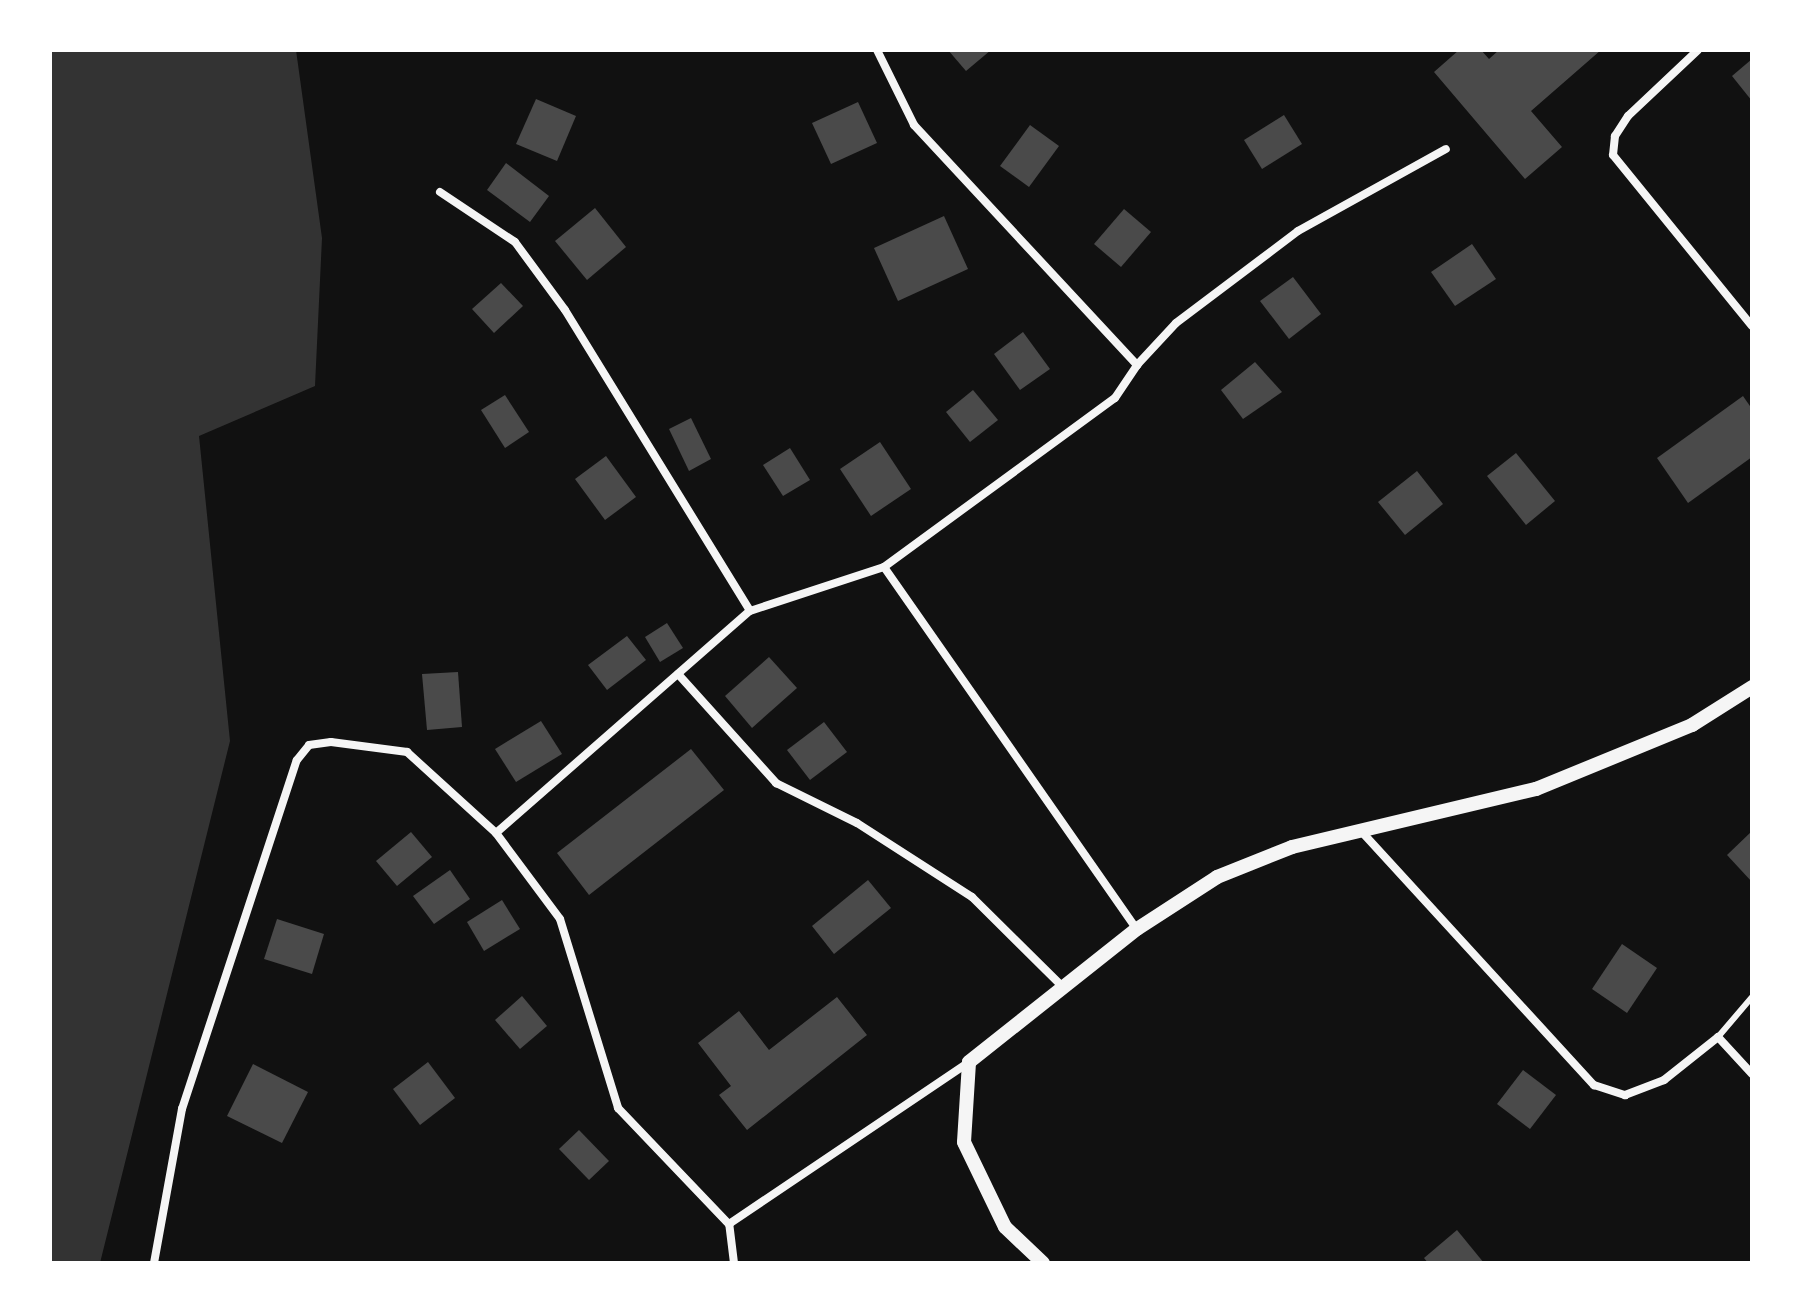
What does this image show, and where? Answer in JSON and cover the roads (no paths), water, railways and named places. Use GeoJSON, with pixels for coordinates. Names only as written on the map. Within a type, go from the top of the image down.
{"type":"FeatureCollection","features":[{"type":"Feature","properties":{"kind":"street"},"geometry":{"type":"LineString","coordinates":[[877,50],[914,125],[1137,365]]}},
{"type":"Feature","properties":{"kind":"street"},"geometry":{"type":"LineString","coordinates":[[1698,50],[1628,116],[1615,136],[1613,155],[1752,326]]}},
{"type":"Feature","properties":{"kind":"street"},"geometry":{"type":"LineString","coordinates":[[496,833],[750,611],[884,567],[1115,398],[1137,365],[1176,323],[1298,231],[1446,149]]}},
{"type":"Feature","properties":{"kind":"street"},"geometry":{"type":"LineString","coordinates":[[440,192],[515,242],[565,310],[750,611]]}},
{"type":"Feature","properties":{"kind":"street"},"geometry":{"type":"LineString","coordinates":[[884,567],[1137,929]]}},
{"type":"Feature","properties":{"kind":"street"},"geometry":{"type":"LineString","coordinates":[[678,674],[776,783],[857,823],[972,897],[1063,987]]}},
{"type":"Feature","properties":{"kind":"street"},"geometry":{"type":"LineString","coordinates":[[729,1224],[969,1062],[1137,929],[1217,877],[1292,847],[1536,789],[1692,725],[1752,687]]}},
{"type":"Feature","properties":{"kind":"street"},"geometry":{"type":"LineString","coordinates":[[154,1263],[182,1109],[303,753],[309,745],[331,742],[407,752],[496,833],[560,919],[618,1108],[729,1224],[734,1263]]}},
{"type":"Feature","properties":{"kind":"street"},"geometry":{"type":"LineString","coordinates":[[1361,830],[1594,1085],[1625,1095],[1664,1080],[1718,1037],[1752,1074]]}},
{"type":"Feature","properties":{"kind":"street"},"geometry":{"type":"LineString","coordinates":[[969,1062],[964,1142],[1005,1227],[1043,1263]]}},
{"type":"Feature","properties":{"kind":"lane"},"geometry":{"type":"LineString","coordinates":[[1718,1037],[1752,997]]}}]}
